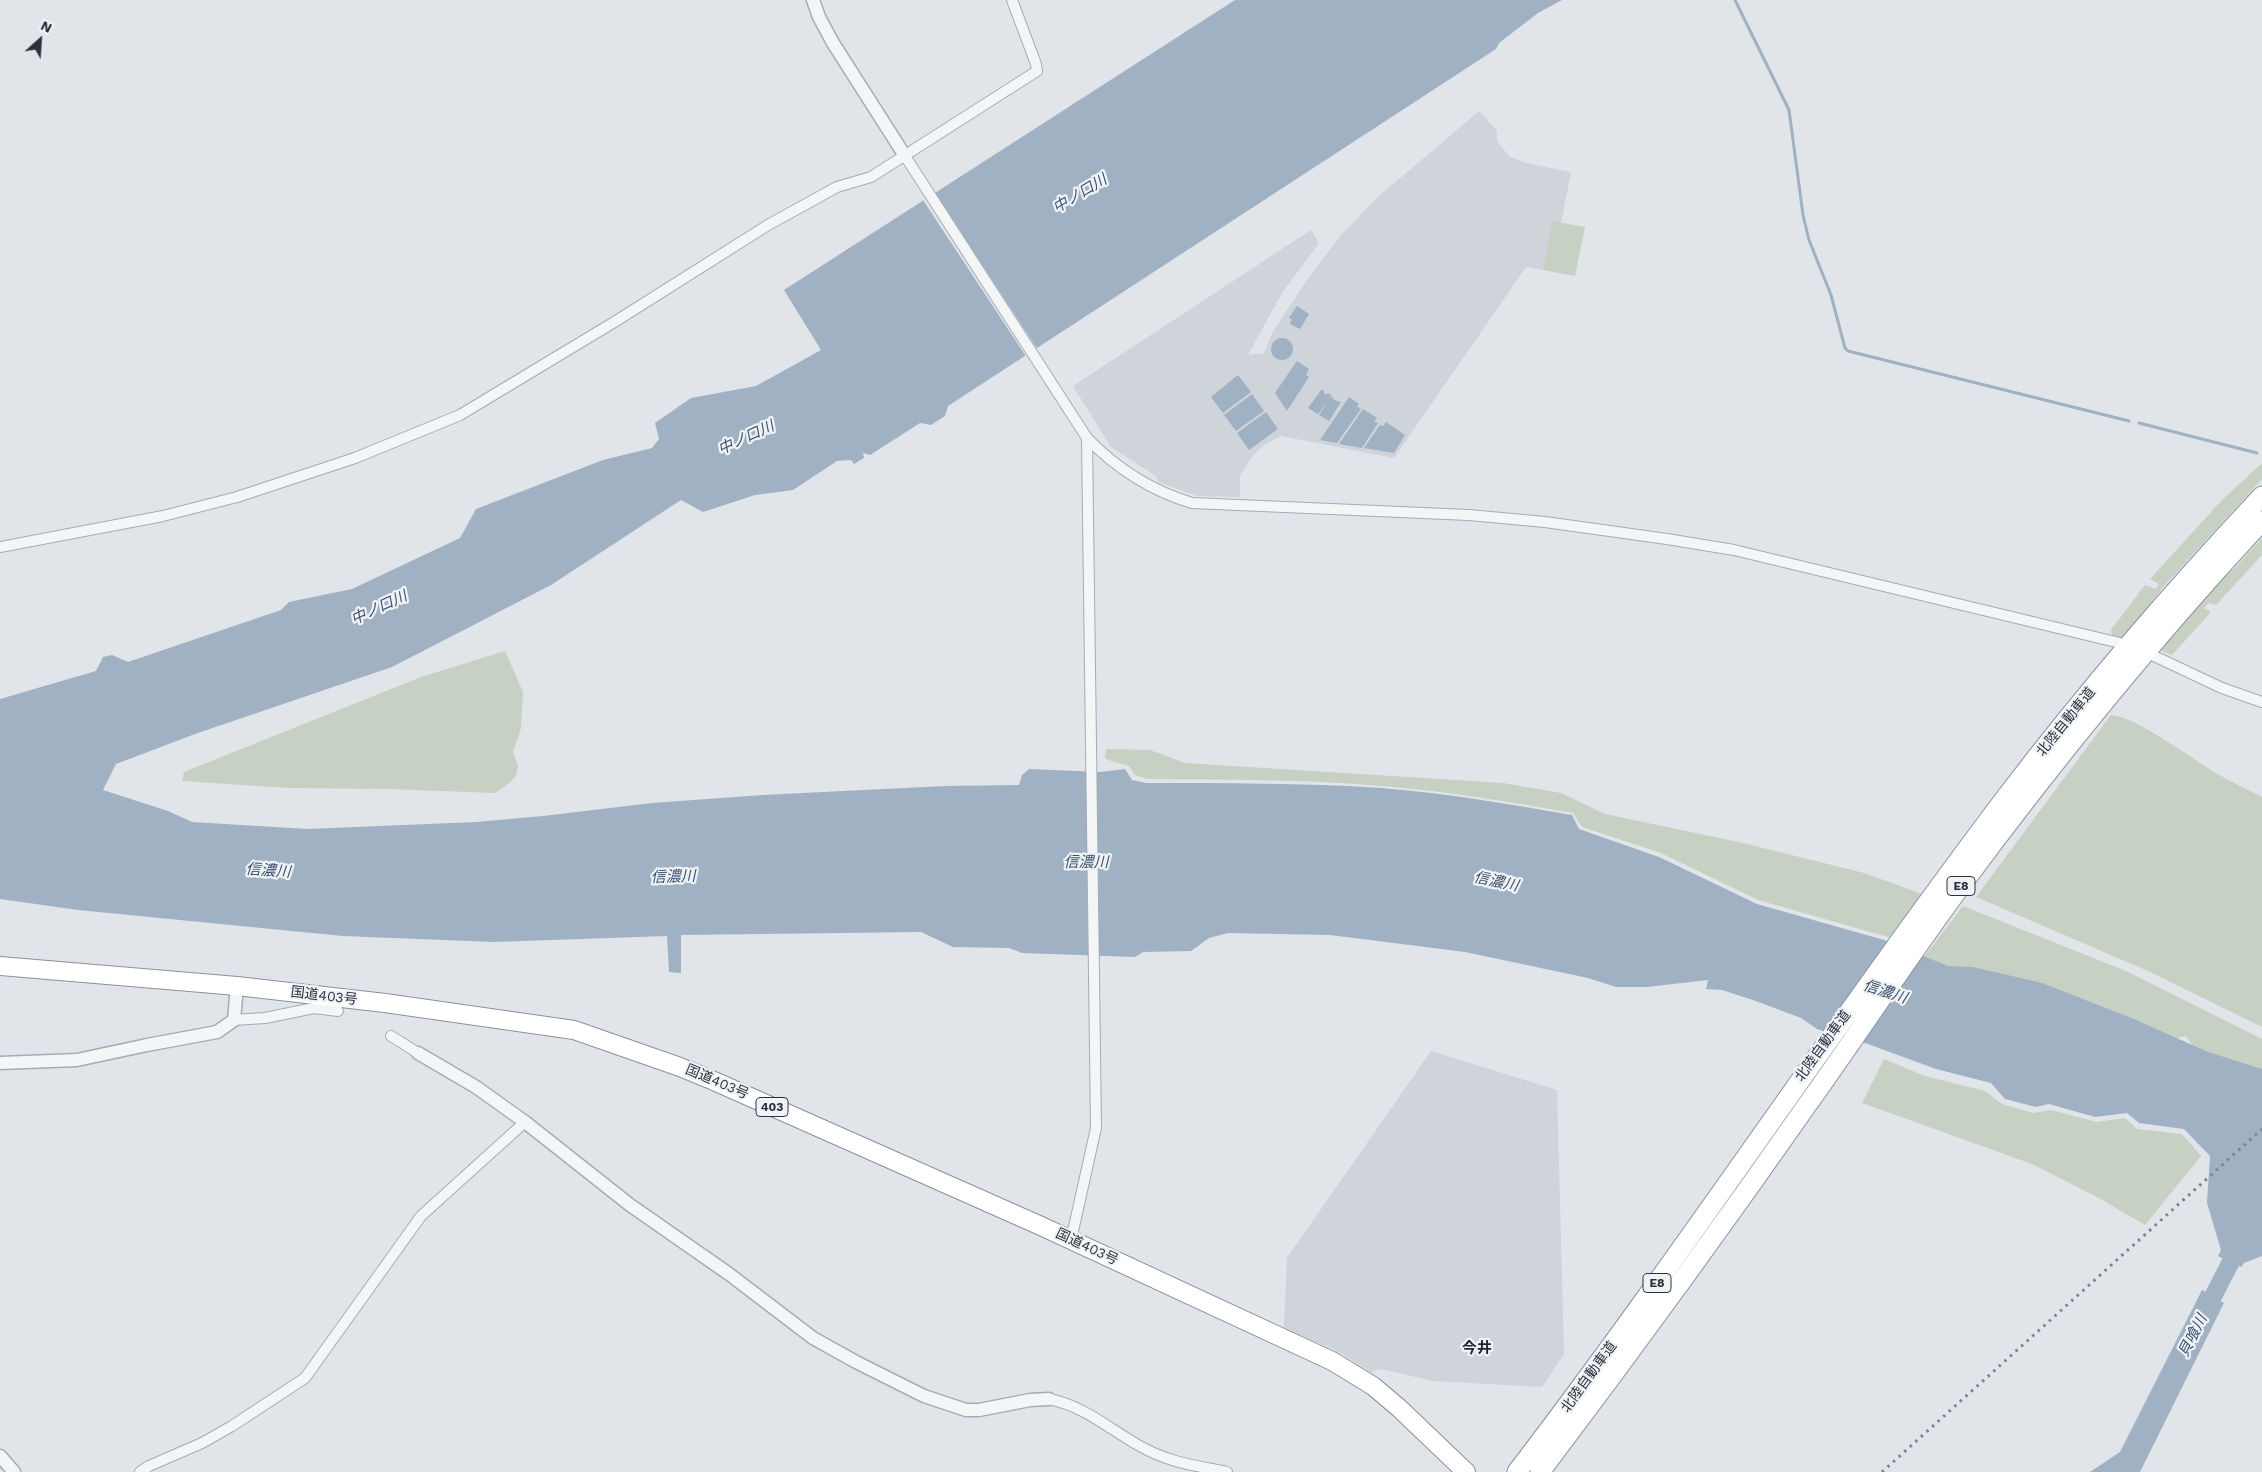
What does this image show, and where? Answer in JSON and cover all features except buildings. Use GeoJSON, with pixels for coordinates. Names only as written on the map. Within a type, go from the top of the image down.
{"type":"FeatureCollection","features":[{"type":"Feature","properties":{"kind":"highway","name":"北陸自動車道"},"geometry":{"type":"LineString","coordinates":[[1517,1472],[1627,1325],[1791,1091],[2002,803],[2102,678],[2202,560],[2262,496]]}},
{"type":"Feature","properties":{"kind":"highway","name":"北陸自動車道"},"geometry":{"type":"LineString","coordinates":[[1540,1472],[1812,1098],[1880,998],[1960,887],[2081,730],[2214,573],[2262,521]]}},
{"type":"Feature","properties":{"kind":"highway","name":"国道403号"},"geometry":{"type":"LineString","coordinates":[[0,966],[237,986],[385,1003],[574,1030],[680,1066],[1071,1240],[1332,1361],[1373,1386],[1466,1472]]}},
{"type":"Feature","properties":{"kind":"street"},"geometry":{"type":"LineString","coordinates":[[813,0],[819,17],[833,43],[1087,438],[1101,453],[1136,479],[1178,499],[1192,503],[1412,511],[1545,522],[1630,533],[1734,550],[2120,643]]}},
{"type":"Feature","properties":{"kind":"street"},"geometry":{"type":"LineString","coordinates":[[0,547],[163,516],[237,497],[355,458],[460,415],[616,321],[768,225],[837,187],[871,178],[1037,71],[1012,0]]}},
{"type":"Feature","properties":{"kind":"street"},"geometry":{"type":"LineString","coordinates":[[1071,1240],[1096,1128],[1096,997],[1087,438]]}},
{"type":"Feature","properties":{"kind":"street"},"geometry":{"type":"LineString","coordinates":[[2154,656],[2222,688],[2262,702]]}},
{"type":"Feature","properties":{"kind":"street"},"geometry":{"type":"LineString","coordinates":[[234,1020],[237,986]]}},
{"type":"Feature","properties":{"kind":"street"},"geometry":{"type":"LineString","coordinates":[[0,1064],[77,1060],[217,1032],[234,1020],[265,1018],[314,1008],[338,1011]]}},
{"type":"Feature","properties":{"kind":"street"},"geometry":{"type":"LineString","coordinates":[[391,1036],[476,1087],[525,1122],[630,1205],[729,1274],[813,1338],[856,1362],[924,1396],[966,1410],[979,1410],[1030,1400],[1049,1399],[1064,1402],[1098,1418],[1138,1446],[1175,1461],[1227,1472]]}},
{"type":"Feature","properties":{"kind":"street"},"geometry":{"type":"LineString","coordinates":[[140,1472],[149,1466],[202,1443],[232,1426],[305,1378],[421,1216],[525,1122]]}},
{"type":"Feature","properties":{"kind":"street"},"geometry":{"type":"LineString","coordinates":[[0,1456],[14,1472]]}},
{"type":"Feature","properties":{"kind":"shaded area"},"geometry":{"type":"Polygon","coordinates":[[[1479,111],[1497,131],[1497,141],[1509,156],[1526,163],[1571,172],[1561,223],[1552,221],[1543,270],[1526,267],[1394,458],[1281,436],[1264,445],[1252,456],[1240,476],[1240,497],[1197,496],[1158,482],[1156,476],[1111,447],[1073,386],[1311,230],[1319,243],[1282,293],[1248,355],[1264,353],[1272,333],[1309,277],[1342,234],[1378,197],[1479,111]]]}},
{"type":"Feature","properties":{"kind":"shaded area"},"geometry":{"type":"Polygon","coordinates":[[[1431,1051],[1557,1090],[1564,1354],[1542,1387],[1433,1381],[1381,1369],[1371,1372],[1337,1351],[1284,1328],[1287,1258],[1431,1051]]]}},
{"type":"Feature","properties":{"kind":"green space"},"geometry":{"type":"Polygon","coordinates":[[[1552,221],[1585,227],[1575,276],[1543,270],[1552,221]]]}},
{"type":"Feature","properties":{"kind":"green space"},"geometry":{"type":"Polygon","coordinates":[[[2262,463],[2262,479],[2163,587],[2123,639],[2112,636],[2111,630],[2145,585],[2156,589],[2159,584],[2150,579],[2221,501],[2262,463]]]}},
{"type":"Feature","properties":{"kind":"green space"},"geometry":{"type":"Polygon","coordinates":[[[2262,538],[2262,555],[2216,605],[2209,603],[2204,608],[2211,612],[2172,655],[2159,650],[2225,575],[2234,569],[2262,538]]]}},
{"type":"Feature","properties":{"kind":"green space"},"geometry":{"type":"Polygon","coordinates":[[[505,651],[523,692],[521,728],[513,752],[518,766],[516,776],[511,782],[495,793],[289,788],[182,781],[184,772],[421,677],[505,651]]]}},
{"type":"Feature","properties":{"kind":"green space"},"geometry":{"type":"Polygon","coordinates":[[[2111,715],[2134,722],[2214,772],[2262,797],[2262,1027],[2148,971],[1976,897],[2111,715]]]}},
{"type":"Feature","properties":{"kind":"green space"},"geometry":{"type":"Polygon","coordinates":[[[1106,749],[1150,750],[1185,763],[1503,783],[1561,793],[1605,814],[1743,843],[1864,873],[1925,895],[1895,939],[1758,900],[1661,853],[1582,827],[1573,813],[1454,794],[1382,786],[1294,781],[1147,779],[1135,775],[1129,766],[1105,758],[1106,749]]]}},
{"type":"Feature","properties":{"kind":"green space"},"geometry":{"type":"Polygon","coordinates":[[[1963,906],[2126,971],[2262,1039],[2262,1076],[2199,1057],[2186,1036],[2162,1041],[1920,962],[1963,906]]]}},
{"type":"Feature","properties":{"kind":"green space"},"geometry":{"type":"Polygon","coordinates":[[[1884,1059],[1925,1076],[1985,1091],[2002,1104],[2033,1113],[2051,1110],[2097,1122],[2125,1118],[2137,1129],[2182,1134],[2201,1156],[2145,1225],[2097,1197],[2032,1164],[1862,1103],[1884,1059]]]}},
{"type":"Feature","properties":{"kind":"water","name":"信濃川"},"geometry":{"type":"Polygon","coordinates":[[[1235,0],[1562,0],[1538,13],[1499,43],[1496,49],[948,406],[945,416],[931,425],[920,423],[870,455],[863,453],[864,458],[854,464],[851,460],[837,461],[793,490],[755,495],[703,512],[681,500],[551,585],[392,667],[195,734],[116,764],[103,790],[168,811],[192,822],[308,829],[476,822],[652,803],[763,795],[945,786],[1019,785],[1022,775],[1029,769],[1100,772],[1125,769],[1132,780],[1146,783],[1293,784],[1381,788],[1453,796],[1572,815],[1579,829],[1659,857],[1757,904],[1884,940],[1948,966],[1973,967],[2042,983],[2134,1019],[2208,1052],[2262,1069],[2262,1256],[2244,1263],[2241,1267],[2218,1256],[2221,1250],[2207,1203],[2210,1156],[2184,1129],[2139,1123],[2127,1113],[2095,1117],[2049,1104],[2036,1107],[2005,1099],[1991,1083],[1936,1069],[1868,1044],[1817,1029],[1801,1018],[1753,1000],[1722,990],[1706,989],[1708,980],[1647,987],[1616,987],[1588,978],[1465,952],[1330,935],[1228,933],[1209,938],[1191,951],[1143,952],[1135,957],[1022,953],[1009,948],[953,947],[921,932],[681,935],[681,973],[669,972],[667,936],[494,942],[343,936],[78,910],[0,899],[0,699],[96,671],[103,657],[112,655],[128,662],[281,610],[289,602],[352,589],[460,538],[476,509],[603,460],[652,448],[659,439],[655,423],[691,398],[756,386],[821,350],[784,290],[1235,0]]]}},
{"type":"Feature","properties":{"kind":"water"},"geometry":{"type":"Polygon","coordinates":[[[1297,306],[1309,314],[1300,329],[1290,324],[1292,319],[1289,318],[1297,306]]]}},
{"type":"Feature","properties":{"kind":"water"},"geometry":{"type":"Polygon","coordinates":[[[1282,338],[1292,345],[1293,349],[1286,359],[1282,360],[1272,353],[1271,349],[1278,339],[1282,338]]]}},
{"type":"Feature","properties":{"kind":"water"},"geometry":{"type":"Polygon","coordinates":[[[1297,361],[1309,369],[1306,375],[1309,377],[1287,411],[1275,393],[1297,361]]]}},
{"type":"Feature","properties":{"kind":"water"},"geometry":{"type":"Polygon","coordinates":[[[1238,375],[1251,392],[1223,413],[1211,397],[1238,375]]]}},
{"type":"Feature","properties":{"kind":"water"},"geometry":{"type":"Polygon","coordinates":[[[1322,389],[1326,395],[1328,393],[1331,395],[1330,398],[1332,396],[1334,400],[1341,402],[1329,421],[1319,415],[1328,401],[1318,414],[1308,408],[1322,389]]]}},
{"type":"Feature","properties":{"kind":"water"},"geometry":{"type":"Polygon","coordinates":[[[1252,394],[1264,411],[1236,431],[1224,415],[1252,394]]]}},
{"type":"Feature","properties":{"kind":"water"},"geometry":{"type":"Polygon","coordinates":[[[1349,397],[1359,404],[1357,406],[1361,409],[1337,443],[1320,440],[1349,397]]]}},
{"type":"Feature","properties":{"kind":"water"},"geometry":{"type":"Polygon","coordinates":[[[1363,409],[1377,418],[1374,421],[1378,423],[1362,448],[1339,444],[1363,409]]]}},
{"type":"Feature","properties":{"kind":"water"},"geometry":{"type":"Polygon","coordinates":[[[1266,412],[1278,429],[1249,450],[1237,433],[1266,412]]]}},
{"type":"Feature","properties":{"kind":"water"},"geometry":{"type":"Polygon","coordinates":[[[1386,422],[1405,435],[1394,453],[1364,448],[1380,425],[1383,426],[1386,422]]]}},
{"type":"Feature","properties":{"kind":"water"},"geometry":{"type":"Polygon","coordinates":[[[2202,1290],[2224,1303],[2140,1472],[2090,1472],[2120,1452],[2202,1290]]]}},
{"type":"Feature","properties":{"kind":"pier"},"geometry":{"type":"Polygon","coordinates":[[[933,190],[1038,350],[1027,358],[921,197],[933,190]]]}},
{"type":"Feature","properties":{"kind":"waterway"},"geometry":{"type":"LineString","coordinates":[[1735,0],[1789,110],[1803,215],[1809,240],[1831,295],[1845,348],[1848,351],[2129,421]]}},
{"type":"Feature","properties":{"kind":"waterway"},"geometry":{"type":"LineString","coordinates":[[2139,423],[2257,453]]}},
{"type":"Feature","properties":{"kind":"waterway","name":"貝喰川"},"geometry":{"type":"LineString","coordinates":[[2202,1318],[2262,1201]]}},
{"type":"Feature","properties":{"kind":"railway"},"geometry":{"type":"LineString","coordinates":[[1882,1472],[2262,1129]]}},
{"type":"Feature","properties":{"kind":"district","name":"今井"},"geometry":{"type":"Point","coordinates":[1477,1349]}},
{"type":"Feature","properties":{"kind":"water label","name":"中ノ口川"},"geometry":{"type":"Point","coordinates":[1080,194]}},
{"type":"Feature","properties":{"kind":"water label","name":"中ノ口川"},"geometry":{"type":"Point","coordinates":[746,438]}},
{"type":"Feature","properties":{"kind":"water label","name":"中ノ口川"},"geometry":{"type":"Point","coordinates":[379,608]}}]}
